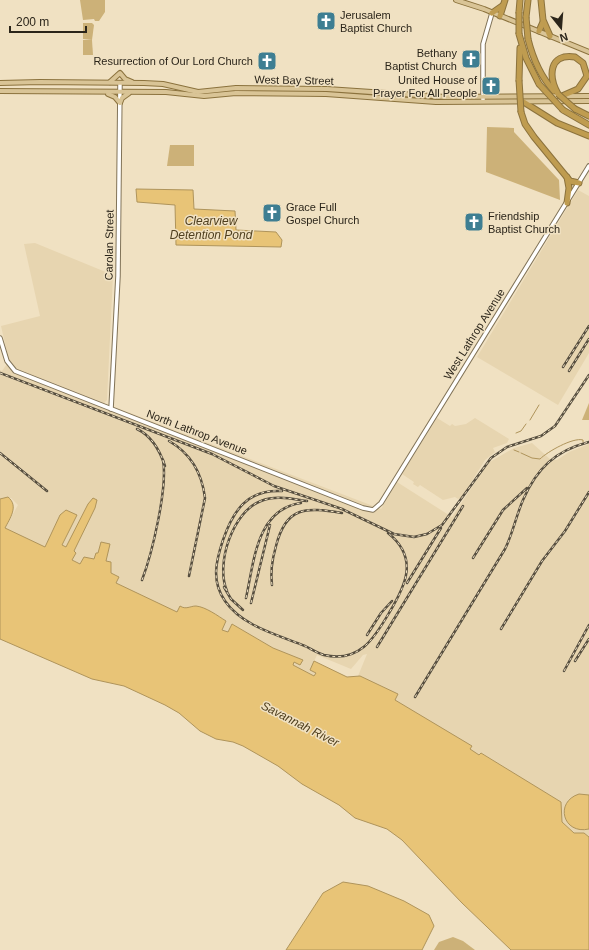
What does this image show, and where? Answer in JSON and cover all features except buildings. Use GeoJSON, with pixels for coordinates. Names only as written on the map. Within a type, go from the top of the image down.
{"type":"FeatureCollection","features":[{"type":"Feature","properties":{"kind":"highway"},"geometry":{"type":"LineString","coordinates":[[520,0],[519,101],[521,112],[525,124],[534,137],[567,177],[572,182],[579,183]]}},
{"type":"Feature","properties":{"kind":"highway"},"geometry":{"type":"LineString","coordinates":[[528,0],[526,17],[528,39],[535,63],[543,77],[557,92],[575,109],[589,116]]}},
{"type":"Feature","properties":{"kind":"highway"},"geometry":{"type":"LineString","coordinates":[[539,31],[543,24],[541,0]]}},
{"type":"Feature","properties":{"kind":"highway"},"geometry":{"type":"LineString","coordinates":[[492,13],[498,10],[504,2]]}},
{"type":"Feature","properties":{"kind":"highway"},"geometry":{"type":"LineString","coordinates":[[500,16],[504,2]]}},
{"type":"Feature","properties":{"kind":"highway"},"geometry":{"type":"LineString","coordinates":[[543,20],[550,36]]}},
{"type":"Feature","properties":{"kind":"highway"},"geometry":{"type":"LineString","coordinates":[[520,36],[526,58],[539,84],[563,110],[587,124]]}},
{"type":"Feature","properties":{"kind":"highway"},"geometry":{"type":"LineString","coordinates":[[567,56],[580,60],[586,67],[585,80],[578,89],[557,92],[552,78],[555,62],[562,57],[567,56]]}},
{"type":"Feature","properties":{"kind":"highway"},"geometry":{"type":"LineString","coordinates":[[522,101],[558,122],[589,136]]}},
{"type":"Feature","properties":{"kind":"highway"},"geometry":{"type":"LineString","coordinates":[[567,177],[569,188],[567,203]]}},
{"type":"Feature","properties":{"kind":"main road"},"geometry":{"type":"LineString","coordinates":[[456,0],[539,31],[589,52]]}},
{"type":"Feature","properties":{"kind":"main road"},"geometry":{"type":"LineString","coordinates":[[110,82],[120,73],[125,79],[134,83]]}},
{"type":"Feature","properties":{"kind":"main road","name":"West Bay Street"},"geometry":{"type":"LineString","coordinates":[[0,83],[110,82],[163,84],[198,92],[236,88],[327,89],[440,97],[522,101],[588,102]]}},
{"type":"Feature","properties":{"kind":"main road","name":"West Bay Street"},"geometry":{"type":"LineString","coordinates":[[0,91],[120,93],[166,92],[204,96],[236,93],[326,94],[436,102],[557,92],[582,96],[589,95]]}},
{"type":"Feature","properties":{"kind":"main road"},"geometry":{"type":"LineString","coordinates":[[104,92],[113,95],[120,103],[122,98],[129,93]]}},
{"type":"Feature","properties":{"kind":"street"},"geometry":{"type":"LineString","coordinates":[[483,99],[484,44],[492,13]]}},
{"type":"Feature","properties":{"kind":"street","name":"Carolan Street"},"geometry":{"type":"LineString","coordinates":[[111,409],[118,276],[120,83]]}},
{"type":"Feature","properties":{"kind":"street","name":"West Lathrop Avenue"},"geometry":{"type":"LineString","coordinates":[[373,510],[381,503],[589,166]]}},
{"type":"Feature","properties":{"kind":"street","name":"North Lathrop Avenue"},"geometry":{"type":"LineString","coordinates":[[0,338],[6,361],[15,371],[363,508],[373,510]]}},
{"type":"Feature","properties":{"kind":"shaded area"},"geometry":{"type":"Polygon","coordinates":[[[80,0],[105,0],[105,12],[99,21],[95,21],[94,19],[83,20],[80,0]]]}},
{"type":"Feature","properties":{"kind":"shaded area"},"geometry":{"type":"Polygon","coordinates":[[[83,23],[92,23],[94,25],[92,40],[83,39],[83,23]]]}},
{"type":"Feature","properties":{"kind":"shaded area"},"geometry":{"type":"Polygon","coordinates":[[[83,40],[92,40],[93,55],[83,55],[83,40]]]}},
{"type":"Feature","properties":{"kind":"shaded area"},"geometry":{"type":"Polygon","coordinates":[[[487,127],[514,128],[514,132],[559,180],[560,200],[486,172],[487,127]]]}},
{"type":"Feature","properties":{"kind":"shaded area"},"geometry":{"type":"Polygon","coordinates":[[[170,145],[194,145],[194,166],[167,166],[170,145]]]}},
{"type":"Feature","properties":{"kind":"shaded area"},"geometry":{"type":"Polygon","coordinates":[[[578,190],[589,196],[589,353],[558,405],[477,357],[578,190]]]}},
{"type":"Feature","properties":{"kind":"shaded area"},"geometry":{"type":"Polygon","coordinates":[[[35,243],[113,275],[107,400],[104,403],[381,509],[397,482],[452,517],[488,463],[514,448],[532,443],[551,460],[557,460],[569,452],[589,444],[589,837],[584,833],[575,833],[562,822],[561,802],[482,753],[479,756],[470,749],[471,746],[395,700],[398,694],[358,676],[367,654],[363,655],[351,669],[317,655],[310,670],[316,673],[314,676],[293,665],[296,657],[273,648],[233,624],[228,633],[222,629],[226,621],[202,608],[195,606],[183,608],[177,613],[116,583],[110,571],[111,562],[106,561],[109,544],[98,553],[94,559],[80,564],[72,560],[67,548],[62,546],[77,515],[60,515],[45,547],[5,528],[18,505],[11,498],[0,499],[0,370],[2,371],[9,361],[1,326],[40,316],[24,244],[35,243]]]}},
{"type":"Feature","properties":{"kind":"shaded area"},"geometry":{"type":"Polygon","coordinates":[[[589,403],[589,420],[582,420],[589,403]]]}},
{"type":"Feature","properties":{"kind":"shaded area"},"geometry":{"type":"Polygon","coordinates":[[[437,418],[450,426],[452,424],[455,426],[466,424],[475,418],[509,439],[507,443],[493,448],[495,452],[485,460],[462,497],[458,499],[455,497],[443,500],[420,485],[418,487],[413,484],[414,482],[402,474],[437,418]]]}},
{"type":"Feature","properties":{"kind":"shaded area"},"geometry":{"type":"Polygon","coordinates":[[[453,937],[463,941],[475,950],[434,950],[439,942],[453,937]]]}},
{"type":"Feature","properties":{"kind":"water","name":"Clearview Detention Pond"},"geometry":{"type":"Polygon","coordinates":[[[136,189],[193,190],[194,209],[235,211],[236,230],[276,232],[282,240],[281,247],[176,245],[175,205],[137,202],[136,189]]]}},
{"type":"Feature","properties":{"kind":"water","name":"Savannah River"},"geometry":{"type":"Polygon","coordinates":[[[8,497],[13,504],[13,508],[5,528],[45,547],[60,515],[66,510],[77,515],[62,545],[66,547],[88,504],[93,498],[97,500],[95,508],[74,551],[76,553],[72,560],[80,564],[84,557],[94,559],[96,553],[98,553],[101,542],[110,544],[106,561],[111,562],[111,573],[119,577],[116,583],[177,612],[180,606],[186,608],[196,606],[208,610],[226,621],[222,630],[228,632],[232,624],[273,648],[303,660],[300,665],[294,662],[293,665],[314,676],[316,673],[310,670],[314,661],[347,677],[360,676],[398,694],[395,700],[472,746],[470,749],[479,755],[481,753],[561,802],[562,822],[574,833],[584,833],[589,837],[589,950],[511,950],[462,903],[402,840],[387,829],[355,818],[339,805],[302,784],[278,766],[243,746],[233,742],[216,739],[200,731],[179,713],[165,705],[124,686],[92,679],[0,639],[0,499],[8,497]]]}},
{"type":"Feature","properties":{"kind":"water"},"geometry":{"type":"Polygon","coordinates":[[[579,794],[589,795],[589,829],[580,830],[573,827],[568,823],[565,817],[564,810],[566,804],[571,798],[579,794]]]}},
{"type":"Feature","properties":{"kind":"water"},"geometry":{"type":"Polygon","coordinates":[[[343,882],[368,886],[404,901],[429,915],[434,926],[422,950],[286,950],[323,893],[343,882]]]}},
{"type":"Feature","properties":{"kind":"waterway"},"geometry":{"type":"LineString","coordinates":[[530,420],[539,405]]}},
{"type":"Feature","properties":{"kind":"waterway"},"geometry":{"type":"LineString","coordinates":[[516,433],[521,431],[526,424]]}},
{"type":"Feature","properties":{"kind":"waterway"},"geometry":{"type":"LineString","coordinates":[[521,453],[532,458],[540,459],[554,449],[567,443],[579,440],[583,440],[583,442]]}},
{"type":"Feature","properties":{"kind":"waterway"},"geometry":{"type":"LineString","coordinates":[[514,450],[519,452]]}},
{"type":"Feature","properties":{"kind":"railway"},"geometry":{"type":"LineString","coordinates":[[563,367],[589,326]]}},
{"type":"Feature","properties":{"kind":"railway"},"geometry":{"type":"LineString","coordinates":[[569,371],[589,339]]}},
{"type":"Feature","properties":{"kind":"railway"},"geometry":{"type":"LineString","coordinates":[[0,373],[212,454],[274,486],[342,509],[394,534],[414,537],[427,534],[442,525],[491,458],[507,447],[541,436],[555,426],[589,375]]}},
{"type":"Feature","properties":{"kind":"railway"},"geometry":{"type":"LineString","coordinates":[[137,429],[155,444],[165,466]]}},
{"type":"Feature","properties":{"kind":"railway"},"geometry":{"type":"LineString","coordinates":[[169,441],[183,451],[194,465],[201,480],[205,498],[189,576]]}},
{"type":"Feature","properties":{"kind":"railway"},"geometry":{"type":"LineString","coordinates":[[415,697],[505,549],[518,512],[534,479],[548,462],[566,450],[589,442]]}},
{"type":"Feature","properties":{"kind":"railway"},"geometry":{"type":"LineString","coordinates":[[0,453],[47,491]]}},
{"type":"Feature","properties":{"kind":"railway"},"geometry":{"type":"LineString","coordinates":[[142,580],[154,538],[161,503],[164,472],[163,460]]}},
{"type":"Feature","properties":{"kind":"railway"},"geometry":{"type":"LineString","coordinates":[[473,558],[503,510],[527,488]]}},
{"type":"Feature","properties":{"kind":"railway"},"geometry":{"type":"LineString","coordinates":[[282,491],[270,491],[259,494],[243,504],[237,511],[223,540],[218,556],[216,578],[225,601],[232,610],[241,617],[261,629],[305,646],[321,654],[336,657],[356,652],[364,647],[377,632],[395,603],[404,582],[406,562],[404,552],[398,542],[388,533]]}},
{"type":"Feature","properties":{"kind":"railway"},"geometry":{"type":"LineString","coordinates":[[501,629],[542,561],[565,531],[589,492]]}},
{"type":"Feature","properties":{"kind":"railway"},"geometry":{"type":"LineString","coordinates":[[227,591],[223,567],[225,553],[229,540],[242,515],[251,507],[267,499],[284,498],[307,501]]}},
{"type":"Feature","properties":{"kind":"railway"},"geometry":{"type":"LineString","coordinates":[[246,598],[255,554],[266,526],[275,515],[286,507],[301,503]]}},
{"type":"Feature","properties":{"kind":"railway"},"geometry":{"type":"LineString","coordinates":[[377,647],[463,506]]}},
{"type":"Feature","properties":{"kind":"railway"},"geometry":{"type":"LineString","coordinates":[[272,585],[271,575],[273,556],[280,533],[285,523],[299,512],[308,510],[342,513]]}},
{"type":"Feature","properties":{"kind":"railway"},"geometry":{"type":"LineString","coordinates":[[251,603],[270,525]]}},
{"type":"Feature","properties":{"kind":"railway"},"geometry":{"type":"LineString","coordinates":[[407,583],[441,528]]}},
{"type":"Feature","properties":{"kind":"railway"},"geometry":{"type":"LineString","coordinates":[[224,587],[231,599],[243,610]]}},
{"type":"Feature","properties":{"kind":"railway"},"geometry":{"type":"LineString","coordinates":[[367,635],[381,613],[392,601]]}},
{"type":"Feature","properties":{"kind":"railway"},"geometry":{"type":"LineString","coordinates":[[564,671],[589,625]]}},
{"type":"Feature","properties":{"kind":"railway"},"geometry":{"type":"LineString","coordinates":[[575,661],[589,639]]}},
{"type":"Feature","properties":{"kind":"place","name":"Jerusalem Baptist Church"},"geometry":{"type":"Point","coordinates":[326,21]}},
{"type":"Feature","properties":{"kind":"place","name":"Bethany Baptist Church"},"geometry":{"type":"Point","coordinates":[471,59]}},
{"type":"Feature","properties":{"kind":"place","name":"Resurrection of Our Lord Church"},"geometry":{"type":"Point","coordinates":[267,61]}},
{"type":"Feature","properties":{"kind":"place","name":"United House of Prayer For All People"},"geometry":{"type":"Point","coordinates":[491,86]}},
{"type":"Feature","properties":{"kind":"place","name":"Grace Full Gospel Church"},"geometry":{"type":"Point","coordinates":[272,213]}},
{"type":"Feature","properties":{"kind":"place","name":"Friendship Baptist Church"},"geometry":{"type":"Point","coordinates":[474,222]}}]}
